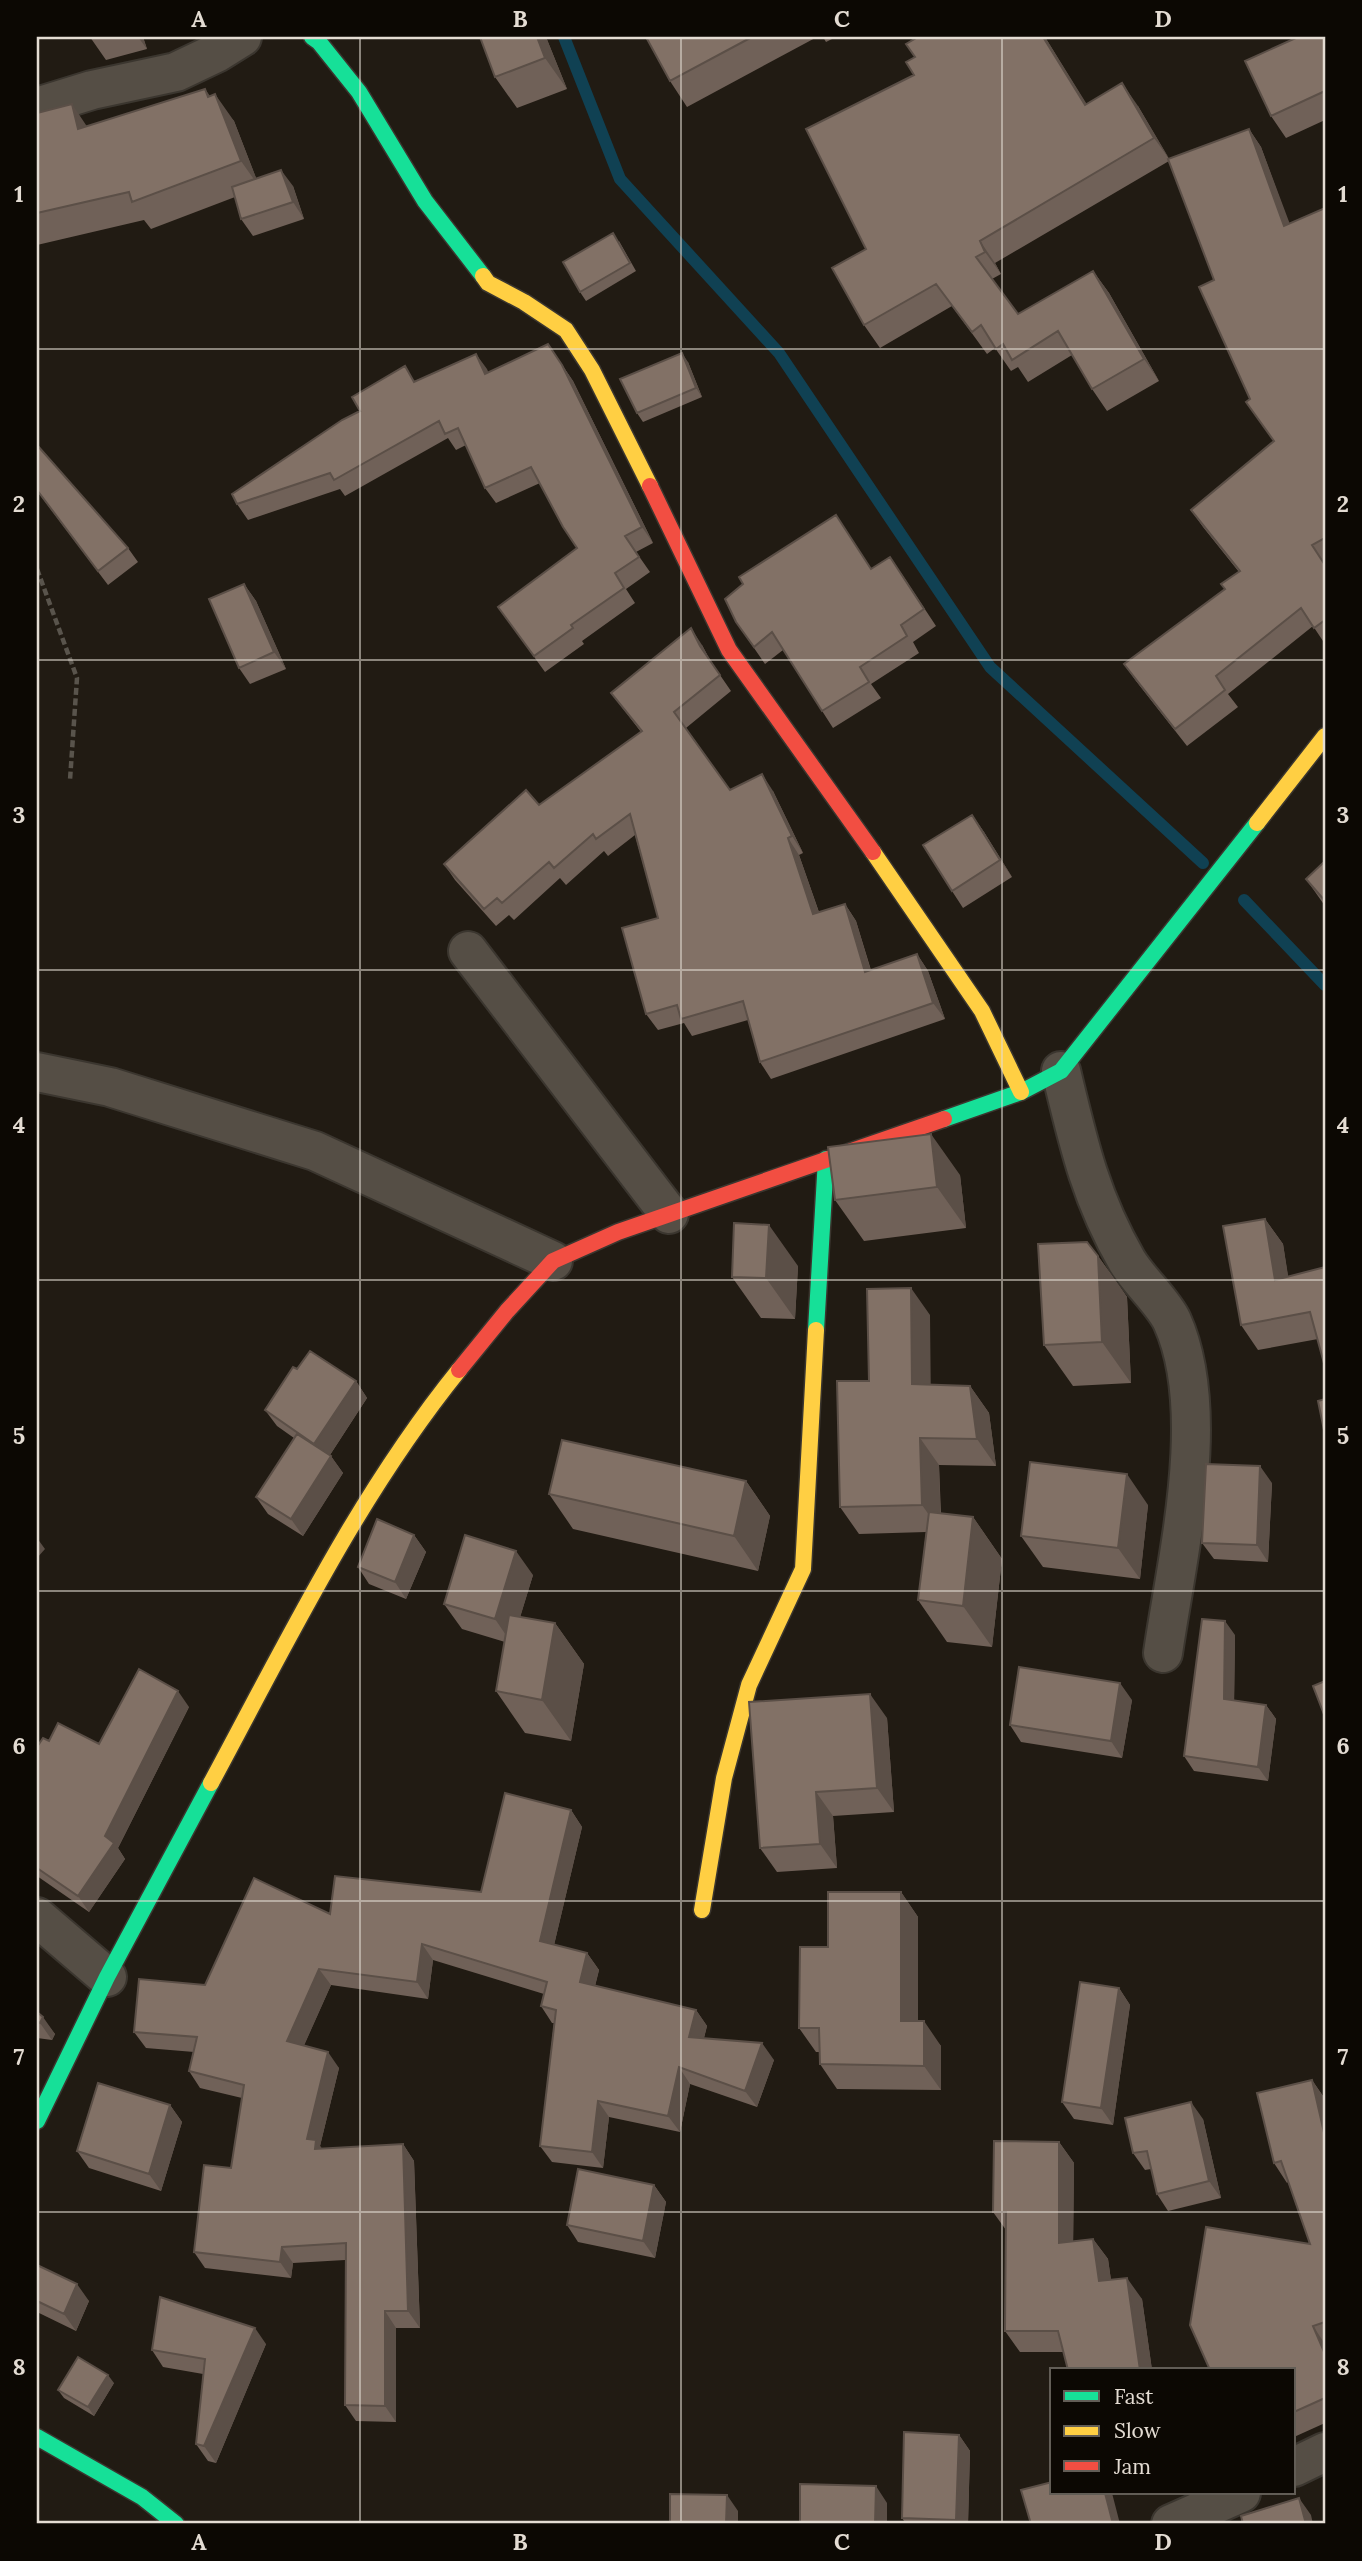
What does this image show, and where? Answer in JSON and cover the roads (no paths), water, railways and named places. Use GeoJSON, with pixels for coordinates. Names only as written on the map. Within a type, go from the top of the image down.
{"type":"FeatureCollection","features":[{"type":"Feature","properties":{"kind":"street"},"geometry":{"type":"LineString","coordinates":[[37,107],[92,90],[176,72],[242,37]]}},
{"type":"Feature","properties":{"kind":"street"},"geometry":{"type":"LineString","coordinates":[[312,37],[359,92],[425,201],[488,283],[524,302],[566,330],[592,370],[634,451],[729,650],[913,909],[974,1000],[1021,1093]]}},
{"type":"Feature","properties":{"kind":"street"},"geometry":{"type":"LineString","coordinates":[[37,2121],[107,1977],[330,1562],[448,1384],[506,1311],[553,1261],[618,1232],[1021,1093],[1062,1071],[1325,736]]}},
{"type":"Feature","properties":{"kind":"street"},"geometry":{"type":"LineString","coordinates":[[468,951],[669,1214]]}},
{"type":"Feature","properties":{"kind":"street"},"geometry":{"type":"LineString","coordinates":[[1062,1071],[1082,1158],[1100,1210],[1129,1264],[1171,1319],[1182,1350],[1192,1402],[1189,1481],[1163,1653]]}},
{"type":"Feature","properties":{"kind":"street"},"geometry":{"type":"LineString","coordinates":[[37,1072],[110,1087],[315,1152],[553,1261]]}},
{"type":"Feature","properties":{"kind":"street"},"geometry":{"type":"LineString","coordinates":[[702,1910],[724,1778],[749,1685],[803,1569],[826,1159]]}},
{"type":"Feature","properties":{"kind":"street"},"geometry":{"type":"LineString","coordinates":[[37,1917],[107,1977]]}},
{"type":"Feature","properties":{"kind":"street"},"geometry":{"type":"LineString","coordinates":[[37,2437],[142,2497],[176,2524]]}},
{"type":"Feature","properties":{"kind":"street"},"geometry":{"type":"LineString","coordinates":[[1296,2466],[1325,2452]]}},
{"type":"Feature","properties":{"kind":"street"},"geometry":{"type":"LineString","coordinates":[[1171,2524],[1239,2494]]}},
{"type":"Feature","properties":{"kind":"waterway"},"geometry":{"type":"LineString","coordinates":[[564,37],[620,179],[779,353],[990,667],[1203,863]]}},
{"type":"Feature","properties":{"kind":"waterway"},"geometry":{"type":"LineString","coordinates":[[1244,900],[1325,985]]}}]}
